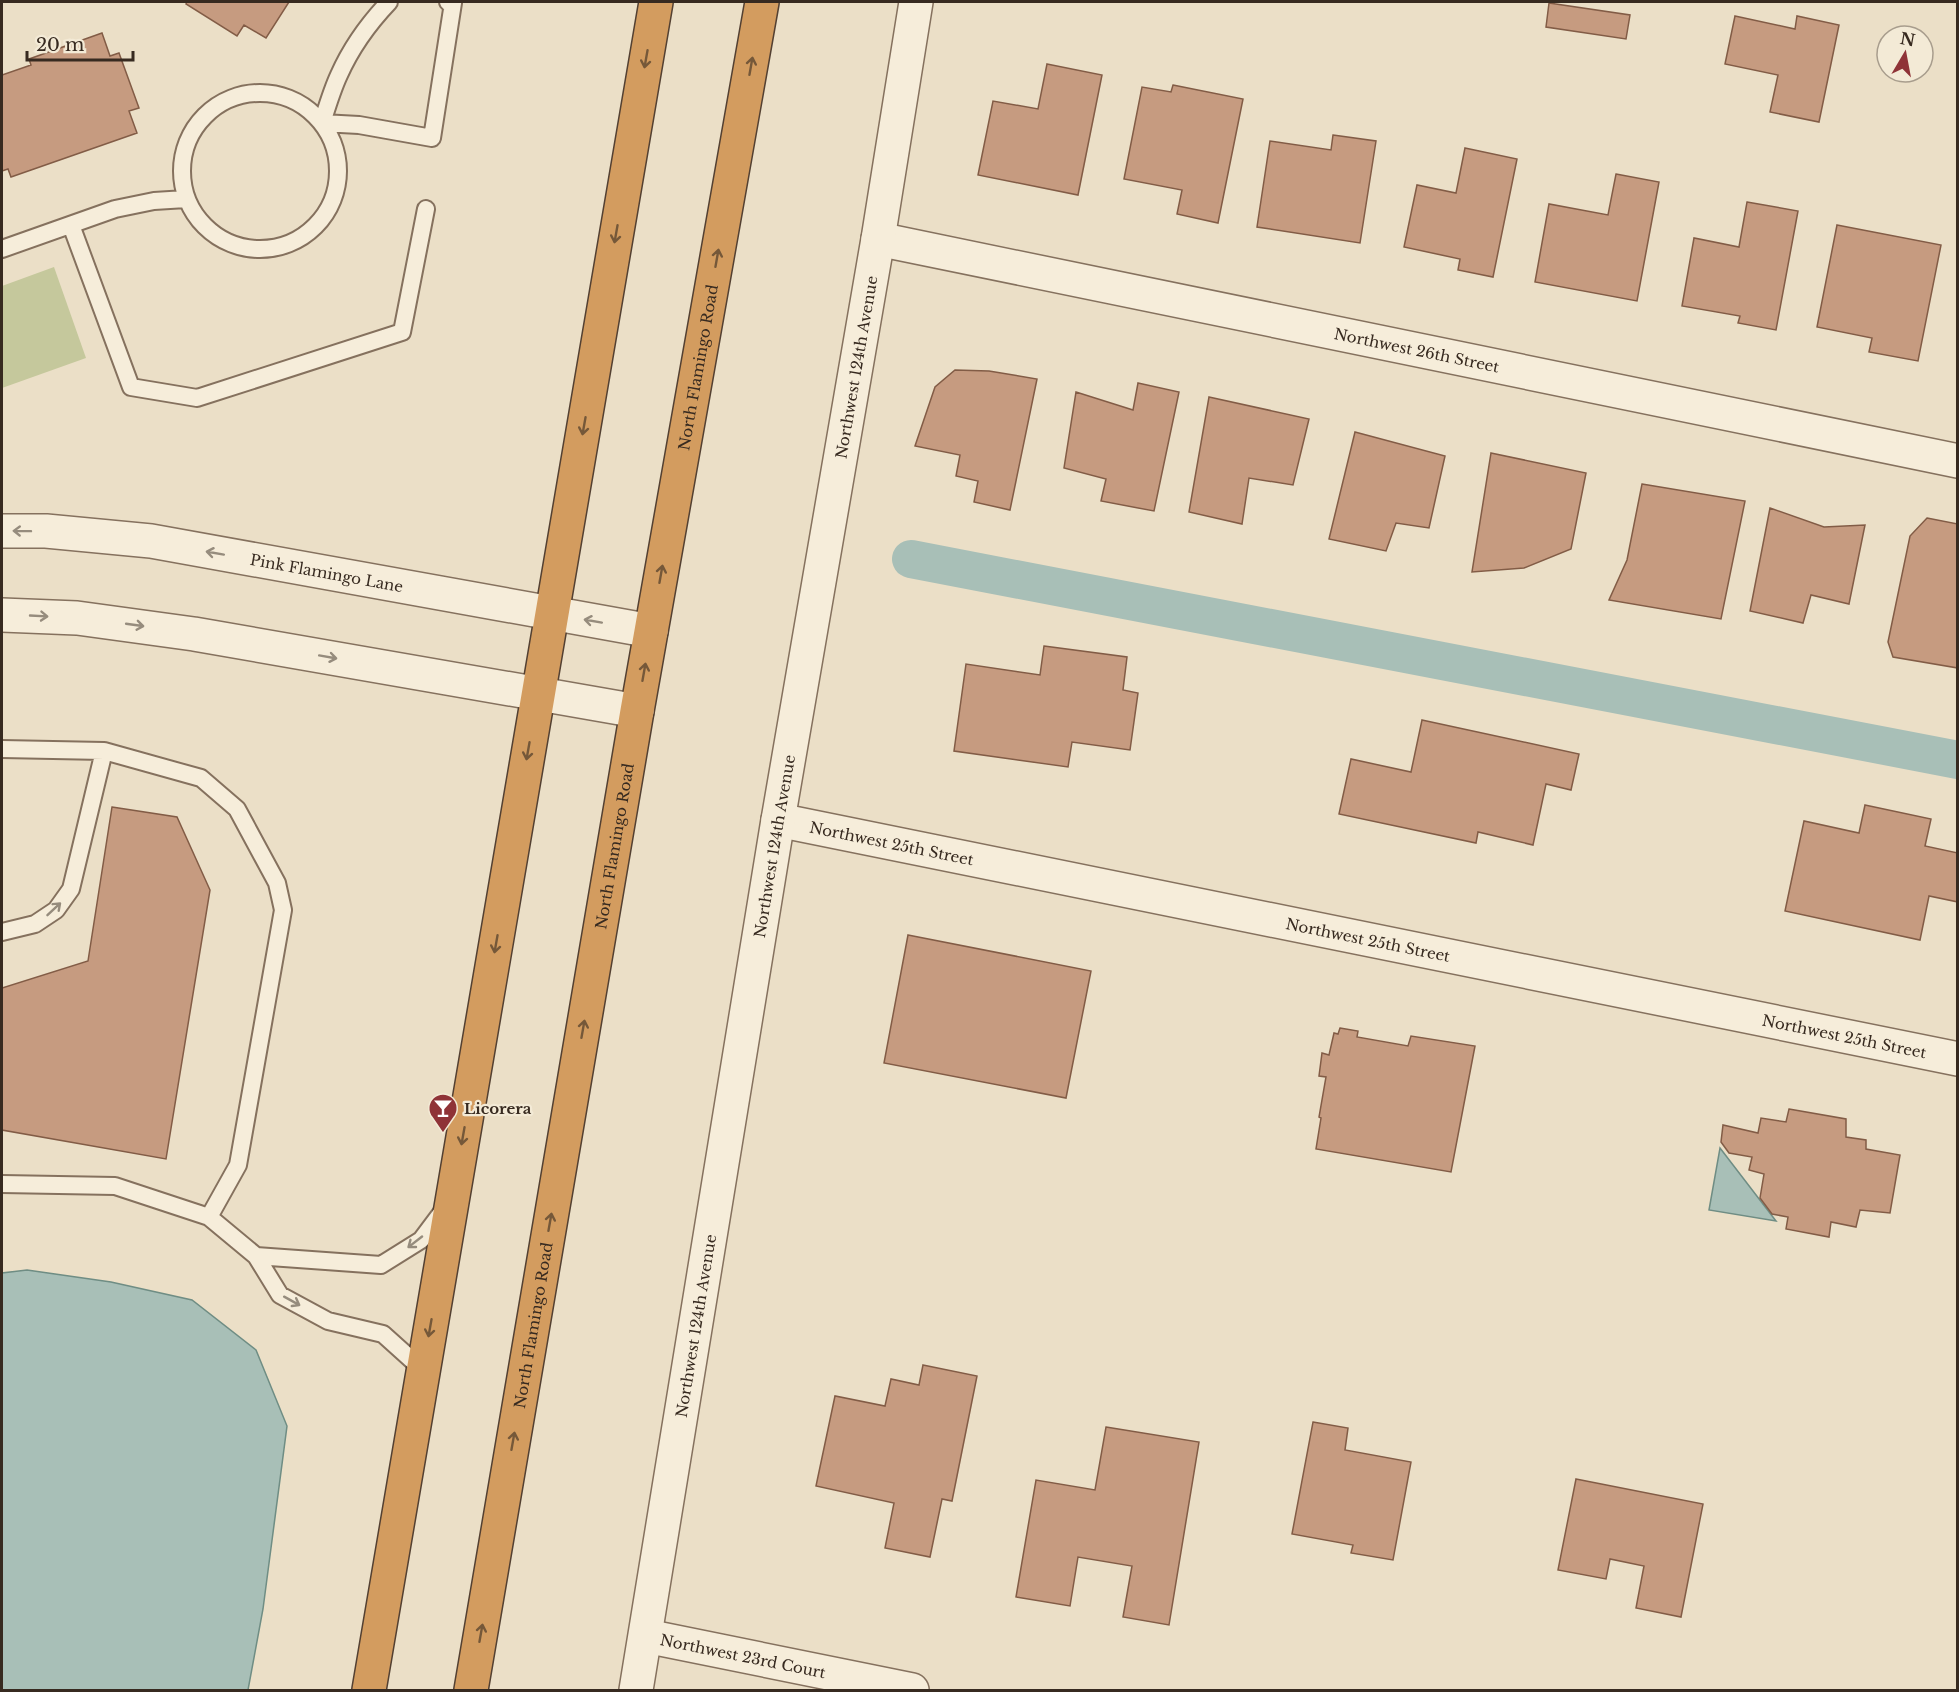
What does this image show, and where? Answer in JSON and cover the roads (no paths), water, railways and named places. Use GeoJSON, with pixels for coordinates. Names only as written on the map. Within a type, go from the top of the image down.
{"type":"FeatureCollection","features":[{"type":"Feature","properties":{"kind":"highway"},"geometry":{"type":"LineString","coordinates":[[369,1690],[656,2]]}},
{"type":"Feature","properties":{"kind":"highway","name":"North Flamingo Road"},"geometry":{"type":"LineString","coordinates":[[471,1690],[637,711],[762,2]]}},
{"type":"Feature","properties":{"kind":"street","name":"Northwest 124th Avenue"},"geometry":{"type":"LineString","coordinates":[[636,1690],[778,820],[878,239],[916,2]]}},
{"type":"Feature","properties":{"kind":"street","name":"Northwest 26th Street"},"geometry":{"type":"LineString","coordinates":[[878,239],[1958,461]]}},
{"type":"Feature","properties":{"kind":"street","name":"Pink Flamingo Lane"},"geometry":{"type":"LineString","coordinates":[[2,531],[46,531],[151,541],[651,631]]}},
{"type":"Feature","properties":{"kind":"street"},"geometry":{"type":"LineString","coordinates":[[2,615],[77,618],[162,629],[637,711]]}},
{"type":"Feature","properties":{"kind":"street","name":"Northwest 25th Street"},"geometry":{"type":"LineString","coordinates":[[778,820],[1958,1059]]}},
{"type":"Feature","properties":{"kind":"street","name":"Northwest 23rd Court"},"geometry":{"type":"LineString","coordinates":[[646,1636],[912,1690]]}},
{"type":"Feature","properties":{"kind":"lane"},"geometry":{"type":"LineString","coordinates":[[322,123],[338,76],[368,27],[388,2]]}},
{"type":"Feature","properties":{"kind":"lane"},"geometry":{"type":"LineString","coordinates":[[322,123],[359,125],[432,138],[453,3],[448,2]]}},
{"type":"Feature","properties":{"kind":"lane"},"geometry":{"type":"LineString","coordinates":[[264,92],[286,97],[306,108],[322,123],[333,142],[338,164],[337,186],[330,207],[317,225],[299,239],[278,248],[256,249],[234,245],[214,234],[198,219],[186,200],[182,178],[183,156],[190,135],[203,117],[221,103],[242,94],[264,92]]}},
{"type":"Feature","properties":{"kind":"lane"},"geometry":{"type":"LineString","coordinates":[[2,249],[115,208],[154,201],[186,200]]}},
{"type":"Feature","properties":{"kind":"lane"},"geometry":{"type":"LineString","coordinates":[[71,225],[130,387],[197,398],[402,332],[426,209]]}},
{"type":"Feature","properties":{"kind":"lane"},"geometry":{"type":"LineString","coordinates":[[2,749],[104,751],[201,778],[237,809],[277,883],[283,910],[238,1166],[209,1217]]}},
{"type":"Feature","properties":{"kind":"lane"},"geometry":{"type":"LineString","coordinates":[[2,932],[35,924],[56,910],[71,889],[104,751]]}},
{"type":"Feature","properties":{"kind":"lane"},"geometry":{"type":"LineString","coordinates":[[2,1184],[115,1186],[209,1217],[256,1256],[280,1295],[328,1320],[383,1334],[423,1370]]}},
{"type":"Feature","properties":{"kind":"lane"},"geometry":{"type":"LineString","coordinates":[[256,1256],[381,1265],[421,1240],[452,1197]]}},
{"type":"Feature","properties":{"kind":"water"},"geometry":{"type":"Polygon","coordinates":[[[1720,1148],[1776,1221],[1709,1210],[1720,1148]]]}},
{"type":"Feature","properties":{"kind":"water"},"geometry":{"type":"Polygon","coordinates":[[[27,1270],[111,1282],[192,1300],[256,1350],[287,1426],[263,1609],[248,1690],[2,1690],[2,1273],[27,1270]]]}},
{"type":"Feature","properties":{"kind":"waterway"},"geometry":{"type":"LineString","coordinates":[[911,559],[1958,760]]}},
{"type":"Feature","properties":{"kind":"place","name":"Licorera"},"geometry":{"type":"Point","coordinates":[443,1134]}}]}
